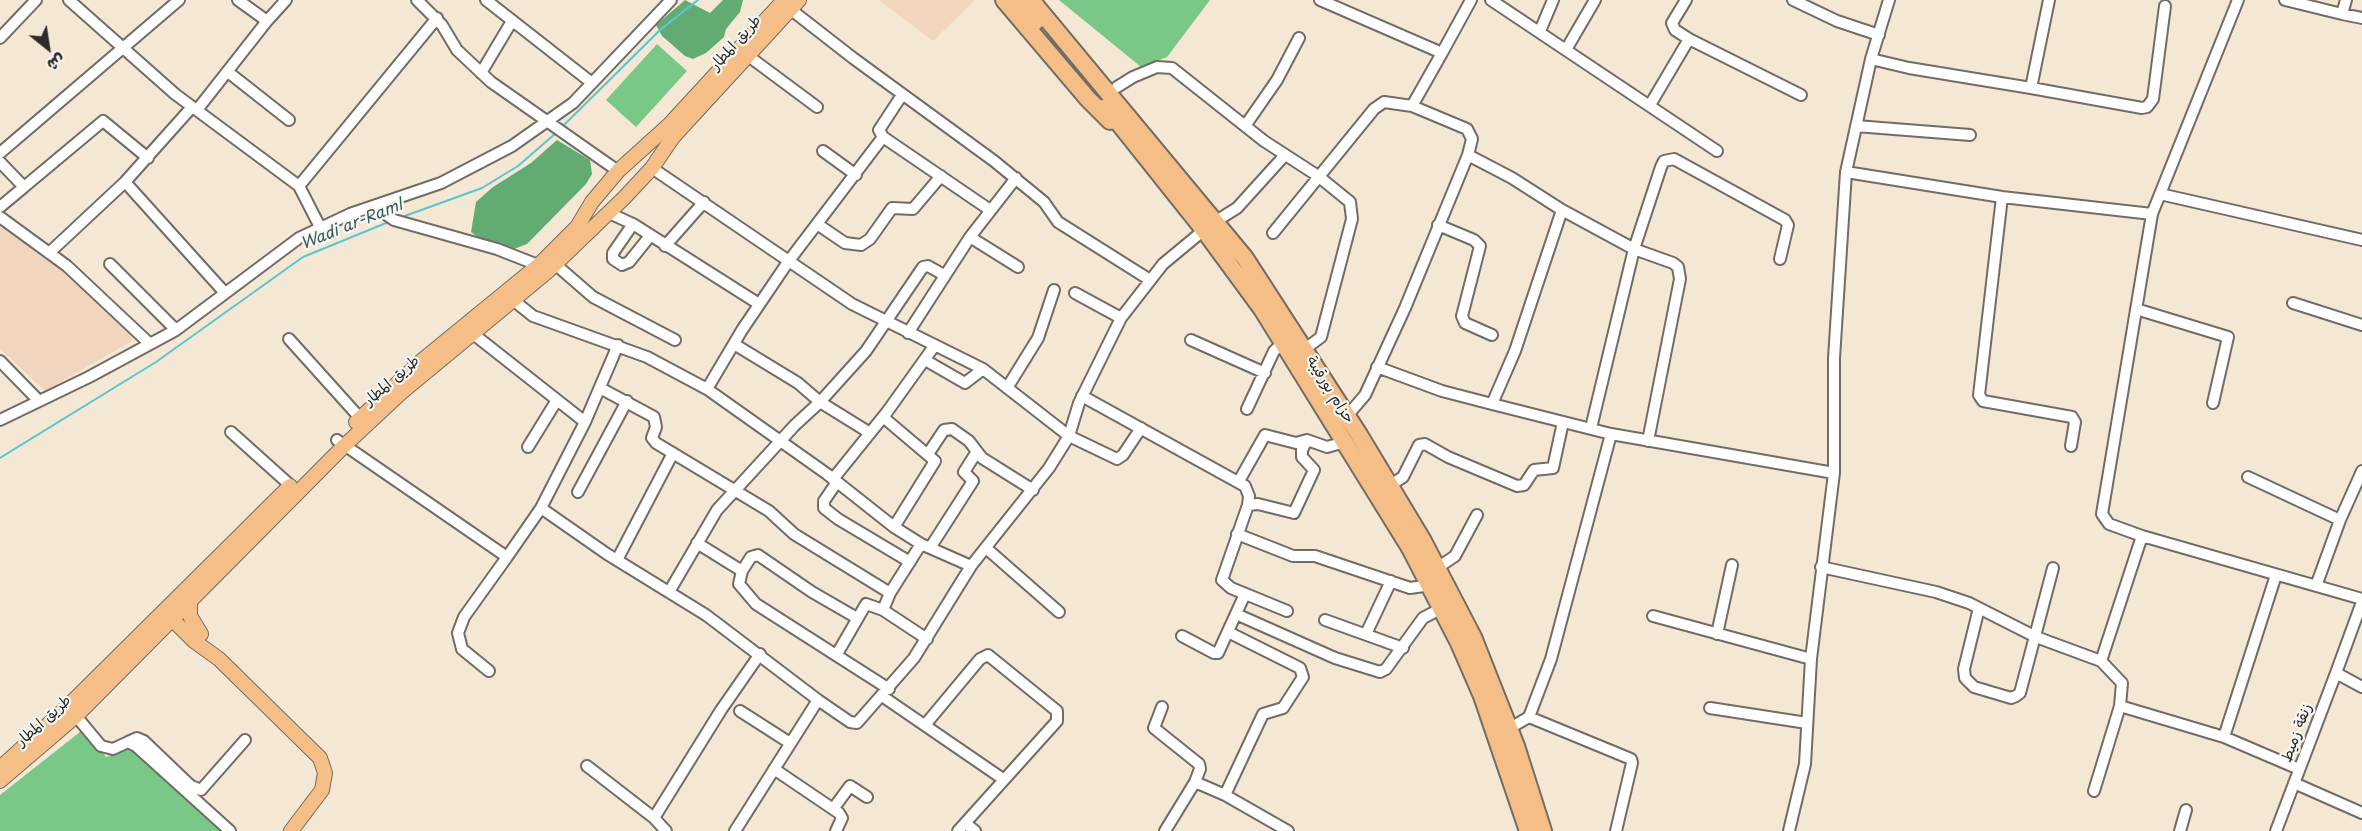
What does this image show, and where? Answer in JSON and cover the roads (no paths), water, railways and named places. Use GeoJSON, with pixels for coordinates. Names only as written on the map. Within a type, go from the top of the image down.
{"type":"FeatureCollection","features":[{"type":"Feature","properties":{"kind":"highway"},"geometry":{"type":"LineString","coordinates":[[1004,0],[1088,99],[1143,143]]}},
{"type":"Feature","properties":{"kind":"highway","name":"حزام بورقيبة"},"geometry":{"type":"LineString","coordinates":[[1017,0],[1143,143]]}},
{"type":"Feature","properties":{"kind":"highway","name":"حزام بورقيبة"},"geometry":{"type":"LineString","coordinates":[[1031,0],[1210,225],[1245,258],[1347,416],[1437,568],[1473,638],[1510,728],[1543,831]]}},
{"type":"Feature","properties":{"kind":"highway"},"geometry":{"type":"LineString","coordinates":[[1045,0],[1117,87],[1143,143]]}},
{"type":"Feature","properties":{"kind":"highway","name":"حزام بورقيبة"},"geometry":{"type":"LineString","coordinates":[[1210,225],[1431,585],[1482,696],[1527,831]]}},
{"type":"Feature","properties":{"kind":"main road","name":"طريق المطار"},"geometry":{"type":"LineString","coordinates":[[0,781],[156,633],[171,611],[190,600],[340,443],[360,418],[548,266],[607,215],[655,163],[789,3]]}},
{"type":"Feature","properties":{"kind":"main road","name":"طريق المطار"},"geometry":{"type":"LineString","coordinates":[[548,266],[577,227],[592,202],[618,171],[669,125],[789,3]]}},
{"type":"Feature","properties":{"kind":"main road"},"geometry":{"type":"LineString","coordinates":[[645,146],[655,163]]}},
{"type":"Feature","properties":{"kind":"main road"},"geometry":{"type":"LineString","coordinates":[[592,202],[607,215]]}},
{"type":"Feature","properties":{"kind":"main road","name":"طريق المطار"},"geometry":{"type":"LineString","coordinates":[[2,761],[71,716],[290,485],[403,391],[468,330]]}},
{"type":"Feature","properties":{"kind":"main road"},"geometry":{"type":"LineString","coordinates":[[190,600],[190,616],[197,637]]}},
{"type":"Feature","properties":{"kind":"main road"},"geometry":{"type":"LineString","coordinates":[[171,611],[313,749],[323,763],[325,779],[322,789],[291,831]]}},
{"type":"Feature","properties":{"kind":"main road"},"geometry":{"type":"LineString","coordinates":[[156,633],[176,632],[197,637]]}},
{"type":"Feature","properties":{"kind":"street"},"geometry":{"type":"LineString","coordinates":[[0,38],[36,0]]}},
{"type":"Feature","properties":{"kind":"street"},"geometry":{"type":"LineString","coordinates":[[0,153],[179,0]]}},
{"type":"Feature","properties":{"kind":"street"},"geometry":{"type":"LineString","coordinates":[[238,0],[267,21]]}},
{"type":"Feature","properties":{"kind":"street"},"geometry":{"type":"LineString","coordinates":[[49,253],[125,182],[195,109],[286,0]]}},
{"type":"Feature","properties":{"kind":"street"},"geometry":{"type":"LineString","coordinates":[[417,0],[436,18],[453,45],[481,73],[618,171]]}},
{"type":"Feature","properties":{"kind":"street"},"geometry":{"type":"LineString","coordinates":[[486,0],[592,83]]}},
{"type":"Feature","properties":{"kind":"street"},"geometry":{"type":"LineString","coordinates":[[0,420],[176,330],[281,250],[320,227],[461,175],[498,155],[548,121],[592,83],[671,0]]}},
{"type":"Feature","properties":{"kind":"street"},"geometry":{"type":"LineString","coordinates":[[1320,0],[1442,53]]}},
{"type":"Feature","properties":{"kind":"street"},"geometry":{"type":"LineString","coordinates":[[1412,106],[1471,0]]}},
{"type":"Feature","properties":{"kind":"street"},"geometry":{"type":"LineString","coordinates":[[1491,0],[1567,48],[1717,151]]}},
{"type":"Feature","properties":{"kind":"street"},"geometry":{"type":"LineString","coordinates":[[1540,31],[1553,0]]}},
{"type":"Feature","properties":{"kind":"street"},"geometry":{"type":"LineString","coordinates":[[1567,48],[1595,0]]}},
{"type":"Feature","properties":{"kind":"street"},"geometry":{"type":"LineString","coordinates":[[1686,0],[1672,23],[1675,30],[1801,94]]}},
{"type":"Feature","properties":{"kind":"street"},"geometry":{"type":"LineString","coordinates":[[1793,0],[1837,21],[1879,35]]}},
{"type":"Feature","properties":{"kind":"street"},"geometry":{"type":"LineString","coordinates":[[1789,831],[1805,764],[1821,567],[1834,473],[1834,358],[1846,172],[1871,59],[1889,0]]}},
{"type":"Feature","properties":{"kind":"street"},"geometry":{"type":"LineString","coordinates":[[2031,88],[2049,0]]}},
{"type":"Feature","properties":{"kind":"street"},"geometry":{"type":"LineString","coordinates":[[2238,0],[2152,214],[2102,514],[2109,524],[2142,536],[2362,600]]}},
{"type":"Feature","properties":{"kind":"street"},"geometry":{"type":"LineString","coordinates":[[2285,0],[2362,18]]}},
{"type":"Feature","properties":{"kind":"street"},"geometry":{"type":"LineString","coordinates":[[2342,14],[2346,0]]}},
{"type":"Feature","properties":{"kind":"street"},"geometry":{"type":"LineString","coordinates":[[72,1],[121,49],[195,109],[299,186],[320,227]]}},
{"type":"Feature","properties":{"kind":"street"},"geometry":{"type":"LineString","coordinates":[[789,3],[902,95],[1016,178],[1044,202],[1058,222],[1150,280]]}},
{"type":"Feature","properties":{"kind":"street"},"geometry":{"type":"LineString","coordinates":[[1871,59],[1909,68],[2142,108],[2147,107],[2153,99],[2164,6]]}},
{"type":"Feature","properties":{"kind":"street"},"geometry":{"type":"LineString","coordinates":[[299,186],[436,18]]}},
{"type":"Feature","properties":{"kind":"street"},"geometry":{"type":"LineString","coordinates":[[481,73],[512,21]]}},
{"type":"Feature","properties":{"kind":"street"},"geometry":{"type":"LineString","coordinates":[[1245,126],[1277,80],[1299,38]]}},
{"type":"Feature","properties":{"kind":"street"},"geometry":{"type":"LineString","coordinates":[[1650,105],[1689,39]]}},
{"type":"Feature","properties":{"kind":"street"},"geometry":{"type":"LineString","coordinates":[[747,55],[817,107]]}},
{"type":"Feature","properties":{"kind":"street"},"geometry":{"type":"LineString","coordinates":[[1117,87],[1133,76],[1166,66],[1178,72],[1245,126],[1345,196],[1353,210],[1321,337],[1305,350]]}},
{"type":"Feature","properties":{"kind":"street"},"geometry":{"type":"LineString","coordinates":[[228,72],[289,120]]}},
{"type":"Feature","properties":{"kind":"street"},"geometry":{"type":"LineString","coordinates":[[902,95],[879,130],[883,137],[990,210]]}},
{"type":"Feature","properties":{"kind":"street"},"geometry":{"type":"LineString","coordinates":[[1273,233],[1377,105],[1389,102],[1412,106],[1467,129],[1472,139],[1468,155],[1365,395],[1347,416]]}},
{"type":"Feature","properties":{"kind":"street"},"geometry":{"type":"LineString","coordinates":[[0,207],[103,121],[148,158]]}},
{"type":"Feature","properties":{"kind":"street"},"geometry":{"type":"LineString","coordinates":[[1856,126],[1970,135]]}},
{"type":"Feature","properties":{"kind":"street"},"geometry":{"type":"LineString","coordinates":[[707,389],[759,304],[788,262],[883,137]]}},
{"type":"Feature","properties":{"kind":"street"},"geometry":{"type":"LineString","coordinates":[[823,152],[856,175]]}},
{"type":"Feature","properties":{"kind":"street"},"geometry":{"type":"LineString","coordinates":[[541,508],[617,560],[706,615],[819,700],[854,723],[860,721],[927,639],[971,566],[1033,490],[1069,436],[1082,396],[1121,318],[1171,256],[1210,225],[1237,208],[1285,155]]}},
{"type":"Feature","properties":{"kind":"street"},"geometry":{"type":"LineString","coordinates":[[1468,155],[1634,249],[1673,263],[1678,267],[1680,279],[1648,441]]}},
{"type":"Feature","properties":{"kind":"street"},"geometry":{"type":"LineString","coordinates":[[1591,428],[1634,249],[1660,166],[1664,161],[1674,159],[1785,220],[1788,225],[1780,259]]}},
{"type":"Feature","properties":{"kind":"street"},"geometry":{"type":"LineString","coordinates":[[0,162],[24,187]]}},
{"type":"Feature","properties":{"kind":"street"},"geometry":{"type":"LineString","coordinates":[[655,163],[704,202],[788,262],[852,304],[982,369],[1069,436],[1117,459],[1123,455],[1141,428]]}},
{"type":"Feature","properties":{"kind":"street"},"geometry":{"type":"LineString","coordinates":[[1846,172],[2002,197],[2152,214]]}},
{"type":"Feature","properties":{"kind":"street"},"geometry":{"type":"LineString","coordinates":[[817,224],[845,243],[861,245],[870,239],[892,208],[913,209],[941,176]]}},
{"type":"Feature","properties":{"kind":"street"},"geometry":{"type":"LineString","coordinates":[[908,333],[970,237],[1016,178]]}},
{"type":"Feature","properties":{"kind":"street"},"geometry":{"type":"LineString","coordinates":[[125,182],[225,293]]}},
{"type":"Feature","properties":{"kind":"street"},"geometry":{"type":"LineString","coordinates":[[2160,194],[2362,240]]}},
{"type":"Feature","properties":{"kind":"street"},"geometry":{"type":"LineString","coordinates":[[2002,197],[1979,395],[1983,401],[2072,417],[2075,422],[2071,446]]}},
{"type":"Feature","properties":{"kind":"street"},"geometry":{"type":"LineString","coordinates":[[665,246],[704,202]]}},
{"type":"Feature","properties":{"kind":"street"},"geometry":{"type":"LineString","coordinates":[[374,206],[394,220],[548,266],[594,297],[675,340]]}},
{"type":"Feature","properties":{"kind":"street"},"geometry":{"type":"LineString","coordinates":[[1492,404],[1515,351],[1562,210]]}},
{"type":"Feature","properties":{"kind":"street"},"geometry":{"type":"LineString","coordinates":[[607,215],[633,224],[759,304]]}},
{"type":"Feature","properties":{"kind":"street"},"geometry":{"type":"LineString","coordinates":[[0,217],[67,266],[150,344]]}},
{"type":"Feature","properties":{"kind":"street"},"geometry":{"type":"LineString","coordinates":[[633,224],[612,253],[613,259],[622,266],[629,262],[650,236]]}},
{"type":"Feature","properties":{"kind":"street"},"geometry":{"type":"LineString","coordinates":[[1438,225],[1474,240],[1480,246],[1462,316],[1465,323],[1491,335]]}},
{"type":"Feature","properties":{"kind":"street"},"geometry":{"type":"LineString","coordinates":[[970,237],[1018,267]]}},
{"type":"Feature","properties":{"kind":"street"},"geometry":{"type":"LineString","coordinates":[[110,264],[176,330]]}},
{"type":"Feature","properties":{"kind":"street"},"geometry":{"type":"LineString","coordinates":[[669,592],[710,519],[734,490],[866,351],[884,321],[923,267],[928,266],[944,275]]}},
{"type":"Feature","properties":{"kind":"street"},"geometry":{"type":"LineString","coordinates":[[1008,388],[1038,338],[1054,290]]}},
{"type":"Feature","properties":{"kind":"street"},"geometry":{"type":"LineString","coordinates":[[1075,293],[1121,318]]}},
{"type":"Feature","properties":{"kind":"street"},"geometry":{"type":"LineString","coordinates":[[509,297],[544,320],[648,357],[707,389],[835,480],[894,527],[926,546],[971,566]]}},
{"type":"Feature","properties":{"kind":"street"},"geometry":{"type":"LineString","coordinates":[[2293,303],[2362,325]]}},
{"type":"Feature","properties":{"kind":"street"},"geometry":{"type":"LineString","coordinates":[[2136,309],[2228,337],[2213,403]]}},
{"type":"Feature","properties":{"kind":"street"},"geometry":{"type":"LineString","coordinates":[[468,330],[585,422]]}},
{"type":"Feature","properties":{"kind":"street"},"geometry":{"type":"LineString","coordinates":[[289,339],[360,418]]}},
{"type":"Feature","properties":{"kind":"street"},"geometry":{"type":"LineString","coordinates":[[1191,339],[1265,373]]}},
{"type":"Feature","properties":{"kind":"street"},"geometry":{"type":"LineString","coordinates":[[1247,409],[1274,351],[1283,343]]}},
{"type":"Feature","properties":{"kind":"street"},"geometry":{"type":"LineString","coordinates":[[734,344],[798,383],[820,402],[870,433]]}},
{"type":"Feature","properties":{"kind":"street"},"geometry":{"type":"LineString","coordinates":[[489,671],[462,650],[458,633],[464,617],[541,508],[585,422],[618,345]]}},
{"type":"Feature","properties":{"kind":"street"},"geometry":{"type":"LineString","coordinates":[[910,562],[838,519],[824,508],[824,501],[835,480],[935,345]]}},
{"type":"Feature","properties":{"kind":"street"},"geometry":{"type":"LineString","coordinates":[[925,360],[965,383],[982,369]]}},
{"type":"Feature","properties":{"kind":"street"},"geometry":{"type":"LineString","coordinates":[[0,361],[39,402]]}},
{"type":"Feature","properties":{"kind":"street"},"geometry":{"type":"LineString","coordinates":[[1377,367],[1442,391],[1611,434],[1834,473]]}},
{"type":"Feature","properties":{"kind":"street"},"geometry":{"type":"LineString","coordinates":[[600,388],[654,417],[657,427],[652,438],[673,453],[774,514],[794,534],[890,593]]}},
{"type":"Feature","properties":{"kind":"street"},"geometry":{"type":"LineString","coordinates":[[1082,396],[1239,481],[1248,491],[1248,505],[1222,576],[1227,586],[1287,611]]}},
{"type":"Feature","properties":{"kind":"street"},"geometry":{"type":"LineString","coordinates":[[528,447],[556,400]]}},
{"type":"Feature","properties":{"kind":"street"},"geometry":{"type":"LineString","coordinates":[[578,492],[627,401]]}},
{"type":"Feature","properties":{"kind":"street"},"geometry":{"type":"LineString","coordinates":[[883,417],[928,453],[935,464],[894,527]]}},
{"type":"Feature","properties":{"kind":"street"},"geometry":{"type":"LineString","coordinates":[[1389,486],[1403,477],[1419,445],[1425,444],[1448,457],[1518,486],[1524,485],[1534,470],[1553,468],[1563,422]]}},
{"type":"Feature","properties":{"kind":"street"},"geometry":{"type":"LineString","coordinates":[[928,453],[948,428],[969,441],[976,453],[1033,490]]}},
{"type":"Feature","properties":{"kind":"street"},"geometry":{"type":"LineString","coordinates":[[231,432],[290,485]]}},
{"type":"Feature","properties":{"kind":"street"},"geometry":{"type":"LineString","coordinates":[[1510,728],[1529,717],[1560,626],[1611,434]]}},
{"type":"Feature","properties":{"kind":"street"},"geometry":{"type":"LineString","coordinates":[[1239,481],[1265,435],[1296,443],[1308,440],[1327,447],[1345,442]]}},
{"type":"Feature","properties":{"kind":"street"},"geometry":{"type":"LineString","coordinates":[[1248,505],[1258,504],[1294,513],[1314,470],[1302,457],[1302,450],[1308,440]]}},
{"type":"Feature","properties":{"kind":"street"},"geometry":{"type":"LineString","coordinates":[[340,443],[507,556]]}},
{"type":"Feature","properties":{"kind":"street"},"geometry":{"type":"LineString","coordinates":[[617,560],[673,453]]}},
{"type":"Feature","properties":{"kind":"street"},"geometry":{"type":"LineString","coordinates":[[884,610],[890,593],[910,562],[926,546],[972,483],[972,479],[964,472],[976,453]]}},
{"type":"Feature","properties":{"kind":"street"},"geometry":{"type":"LineString","coordinates":[[2316,586],[2340,520],[2362,471]]}},
{"type":"Feature","properties":{"kind":"street"},"geometry":{"type":"LineString","coordinates":[[2248,477],[2340,520]]}},
{"type":"Feature","properties":{"kind":"street"},"geometry":{"type":"LineString","coordinates":[[1437,568],[1455,556],[1477,514]]}},
{"type":"Feature","properties":{"kind":"street"},"geometry":{"type":"LineString","coordinates":[[1237,534],[1293,556],[1315,556],[1410,588],[1431,585]]}},
{"type":"Feature","properties":{"kind":"street"},"geometry":{"type":"LineString","coordinates":[[2101,661],[2142,536]]}},
{"type":"Feature","properties":{"kind":"street"},"geometry":{"type":"LineString","coordinates":[[697,543],[742,571]]}},
{"type":"Feature","properties":{"kind":"street"},"geometry":{"type":"LineString","coordinates":[[986,548],[1059,612]]}},
{"type":"Feature","properties":{"kind":"street"},"geometry":{"type":"LineString","coordinates":[[857,618],[812,592],[759,555],[751,557],[742,571],[739,584],[750,599],[837,654],[925,725],[1003,779]]}},
{"type":"Feature","properties":{"kind":"street"},"geometry":{"type":"LineString","coordinates":[[1717,634],[1732,565]]}},
{"type":"Feature","properties":{"kind":"street"},"geometry":{"type":"LineString","coordinates":[[1821,567],[1936,592],[1979,608],[2036,636],[2101,661],[2122,683],[2120,706],[2094,791]]}},
{"type":"Feature","properties":{"kind":"street"},"geometry":{"type":"LineString","coordinates":[[1979,608],[1964,674],[1968,683],[1974,687],[2011,698],[2020,693],[2053,568]]}},
{"type":"Feature","properties":{"kind":"street"},"geometry":{"type":"LineString","coordinates":[[2224,737],[2276,575]]}},
{"type":"Feature","properties":{"kind":"street"},"geometry":{"type":"LineString","coordinates":[[1366,634],[1391,580]]}},
{"type":"Feature","properties":{"kind":"street"},"geometry":{"type":"LineString","coordinates":[[1182,636],[1217,653],[1221,650],[1245,594]]}},
{"type":"Feature","properties":{"kind":"street","name":"زنقة زميط"},"geometry":{"type":"LineString","coordinates":[[2276,831],[2362,600]]}},
{"type":"Feature","properties":{"kind":"street"},"geometry":{"type":"LineString","coordinates":[[837,654],[866,604],[884,610],[927,639]]}},
{"type":"Feature","properties":{"kind":"street"},"geometry":{"type":"LineString","coordinates":[[1236,614],[1372,672],[1380,672],[1386,669],[1403,648],[1423,618],[1442,608]]}},
{"type":"Feature","properties":{"kind":"street"},"geometry":{"type":"LineString","coordinates":[[1653,616],[1812,659]]}},
{"type":"Feature","properties":{"kind":"street"},"geometry":{"type":"LineString","coordinates":[[1325,620],[1403,648]]}},
{"type":"Feature","properties":{"kind":"street"},"geometry":{"type":"LineString","coordinates":[[1225,795],[1263,714],[1283,708],[1304,676],[1300,668],[1228,632]]}},
{"type":"Feature","properties":{"kind":"street"},"geometry":{"type":"LineString","coordinates":[[654,818],[721,710],[760,654]]}},
{"type":"Feature","properties":{"kind":"street"},"geometry":{"type":"LineString","coordinates":[[925,725],[980,659],[988,655],[993,656],[1055,707],[1057,721],[961,827],[975,831]]}},
{"type":"Feature","properties":{"kind":"street"},"geometry":{"type":"LineString","coordinates":[[2336,673],[2362,687]]}},
{"type":"Feature","properties":{"kind":"street"},"geometry":{"type":"LineString","coordinates":[[735,831],[819,700]]}},
{"type":"Feature","properties":{"kind":"street"},"geometry":{"type":"LineString","coordinates":[[2120,706],[2224,737],[2299,770]]}},
{"type":"Feature","properties":{"kind":"street"},"geometry":{"type":"LineString","coordinates":[[1162,707],[1154,728],[1198,764],[1200,769],[1195,782],[1165,831]]}},
{"type":"Feature","properties":{"kind":"street"},"geometry":{"type":"LineString","coordinates":[[1710,708],[1807,723]]}},
{"type":"Feature","properties":{"kind":"street"},"geometry":{"type":"LineString","coordinates":[[740,711],[790,743]]}},
{"type":"Feature","properties":{"kind":"street"},"geometry":{"type":"LineString","coordinates":[[71,716],[101,746],[113,749],[137,738],[144,741],[192,786],[201,790],[245,740]]}},
{"type":"Feature","properties":{"kind":"street"},"geometry":{"type":"LineString","coordinates":[[1529,717],[1631,759],[1616,831]]}},
{"type":"Feature","properties":{"kind":"street"},"geometry":{"type":"LineString","coordinates":[[128,742],[136,746],[230,831]]}},
{"type":"Feature","properties":{"kind":"street"},"geometry":{"type":"LineString","coordinates":[[587,766],[654,818],[667,831]]}},
{"type":"Feature","properties":{"kind":"street"},"geometry":{"type":"LineString","coordinates":[[774,769],[833,809],[842,818],[836,831]]}},
{"type":"Feature","properties":{"kind":"street"},"geometry":{"type":"LineString","coordinates":[[1195,782],[1225,795],[1288,831]]}},
{"type":"Feature","properties":{"kind":"street"},"geometry":{"type":"LineString","coordinates":[[2294,783],[2362,813]]}},
{"type":"Feature","properties":{"kind":"street"},"geometry":{"type":"LineString","coordinates":[[833,809],[850,786],[867,797]]}},
{"type":"Feature","properties":{"kind":"street"},"geometry":{"type":"LineString","coordinates":[[2180,831],[2186,810]]}},
{"type":"Feature","properties":{"kind":"waterway","name":"Wadi ar-Raml"},"geometry":{"type":"LineString","coordinates":[[562,127],[660,30],[698,0]]}},
{"type":"Feature","properties":{"kind":"waterway","name":"Wadi ar-Raml"},"geometry":{"type":"LineString","coordinates":[[402,217],[482,188],[518,166],[556,133]]}},
{"type":"Feature","properties":{"kind":"waterway","name":"Wadi ar-Raml"},"geometry":{"type":"LineString","coordinates":[[0,458],[156,362],[303,257],[391,221]]}}]}
